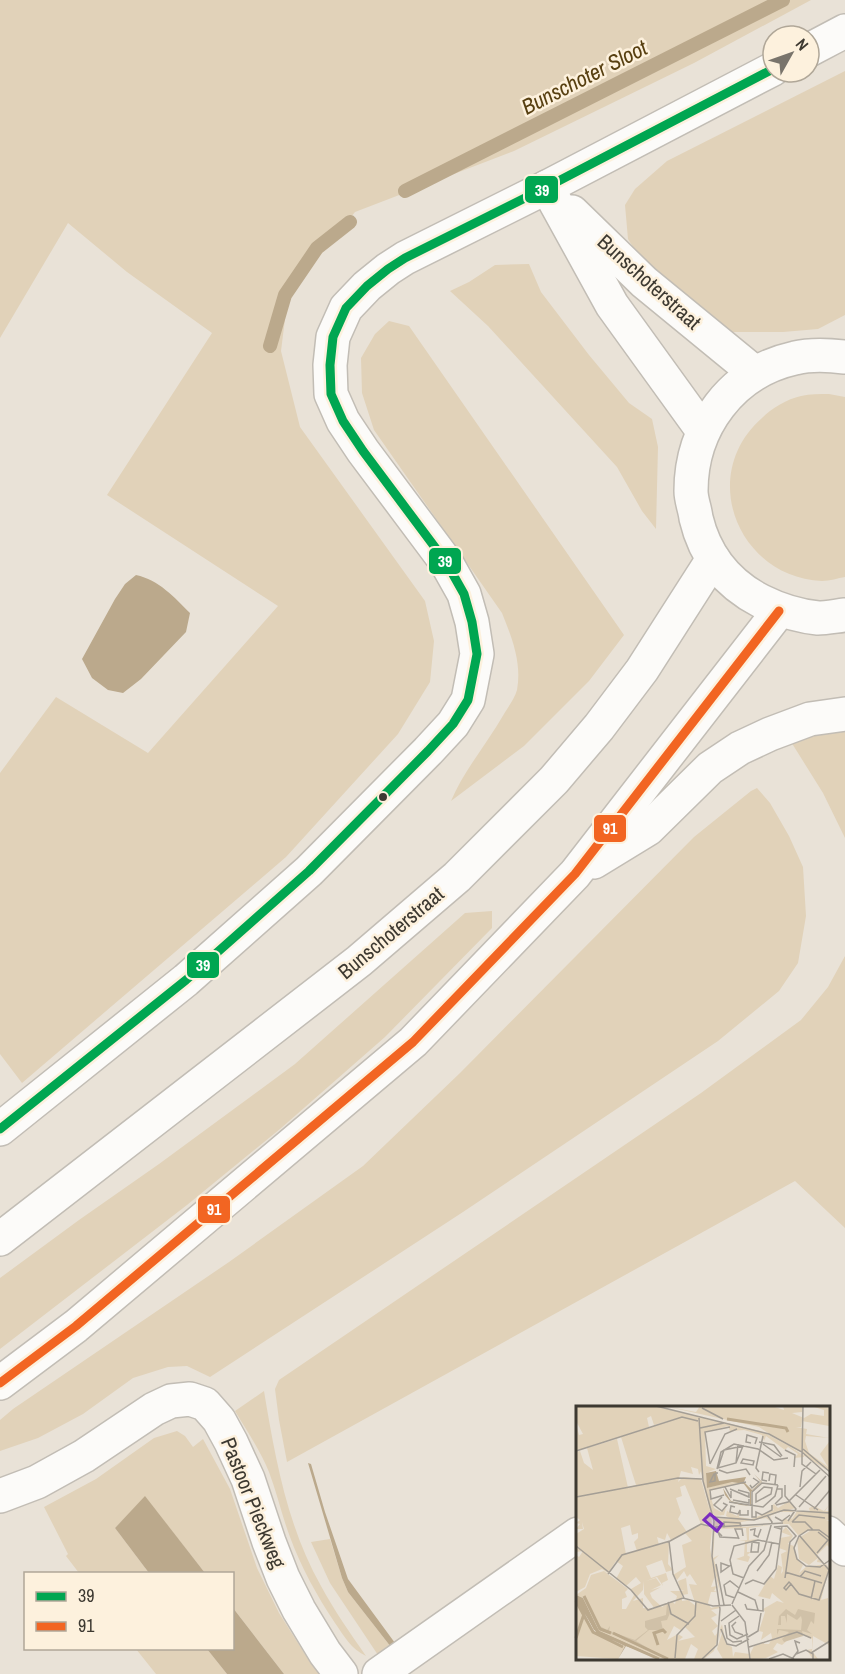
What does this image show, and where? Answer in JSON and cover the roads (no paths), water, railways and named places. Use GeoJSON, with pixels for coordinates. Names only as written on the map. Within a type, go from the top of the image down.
{"type":"FeatureCollection","features":[{"type":"Feature","properties":{"kind":"street"},"geometry":{"type":"LineString","coordinates":[[821,44],[845,31]]}},
{"type":"Feature","properties":{"kind":"street"},"geometry":{"type":"LineString","coordinates":[[0,1129],[186,980],[309,872],[453,724],[468,700],[477,654],[472,622],[464,594],[446,562],[343,421],[331,394],[330,365],[333,337],[346,308],[367,286],[405,258],[761,75]]}},
{"type":"Feature","properties":{"kind":"street"},"geometry":{"type":"LineString","coordinates":[[547,187],[612,305],[703,431]]}},
{"type":"Feature","properties":{"kind":"street","name":"Bunschoterstraat"},"geometry":{"type":"LineString","coordinates":[[547,187],[644,282],[755,373]]}},
{"type":"Feature","properties":{"kind":"street"},"geometry":{"type":"LineString","coordinates":[[845,357],[820,355],[796,357],[773,364],[755,373],[738,386],[721,402],[703,431],[693,462],[691,493],[700,536],[713,559],[729,579],[747,594],[779,611],[819,618],[845,615]]}},
{"type":"Feature","properties":{"kind":"street","name":"Bunschoterstraat"},"geometry":{"type":"LineString","coordinates":[[1,1238],[359,961],[457,877],[554,780],[599,727],[642,670],[713,559]]}},
{"type":"Feature","properties":{"kind":"street"},"geometry":{"type":"LineString","coordinates":[[0,1383],[76,1326],[413,1042],[575,874],[779,611]]}},
{"type":"Feature","properties":{"kind":"street"},"geometry":{"type":"LineString","coordinates":[[575,874],[648,829],[710,768],[740,748],[810,719],[845,714]]}},
{"type":"Feature","properties":{"kind":"street","name":"Pastoor Pieckweg"},"geometry":{"type":"LineString","coordinates":[[0,1496],[38,1482],[84,1456],[154,1408],[171,1401],[190,1399],[205,1404],[219,1420],[248,1479],[283,1578],[299,1610],[325,1653],[341,1674]]}},
{"type":"Feature","properties":{"kind":"street"},"geometry":{"type":"LineString","coordinates":[[379,1674],[576,1535]]}},
{"type":"Feature","properties":{"kind":"street"},"geometry":{"type":"LineString","coordinates":[[830,1535],[845,1549]]}},
{"type":"Feature","properties":{"kind":"waterway","name":"Bunschoter Sloot"},"geometry":{"type":"LineString","coordinates":[[405,191],[783,0]]}},
{"type":"Feature","properties":{"kind":"waterway","name":"Bunschoter Sloot"},"geometry":{"type":"LineString","coordinates":[[270,346],[285,295],[317,248],[350,222]]}}]}
